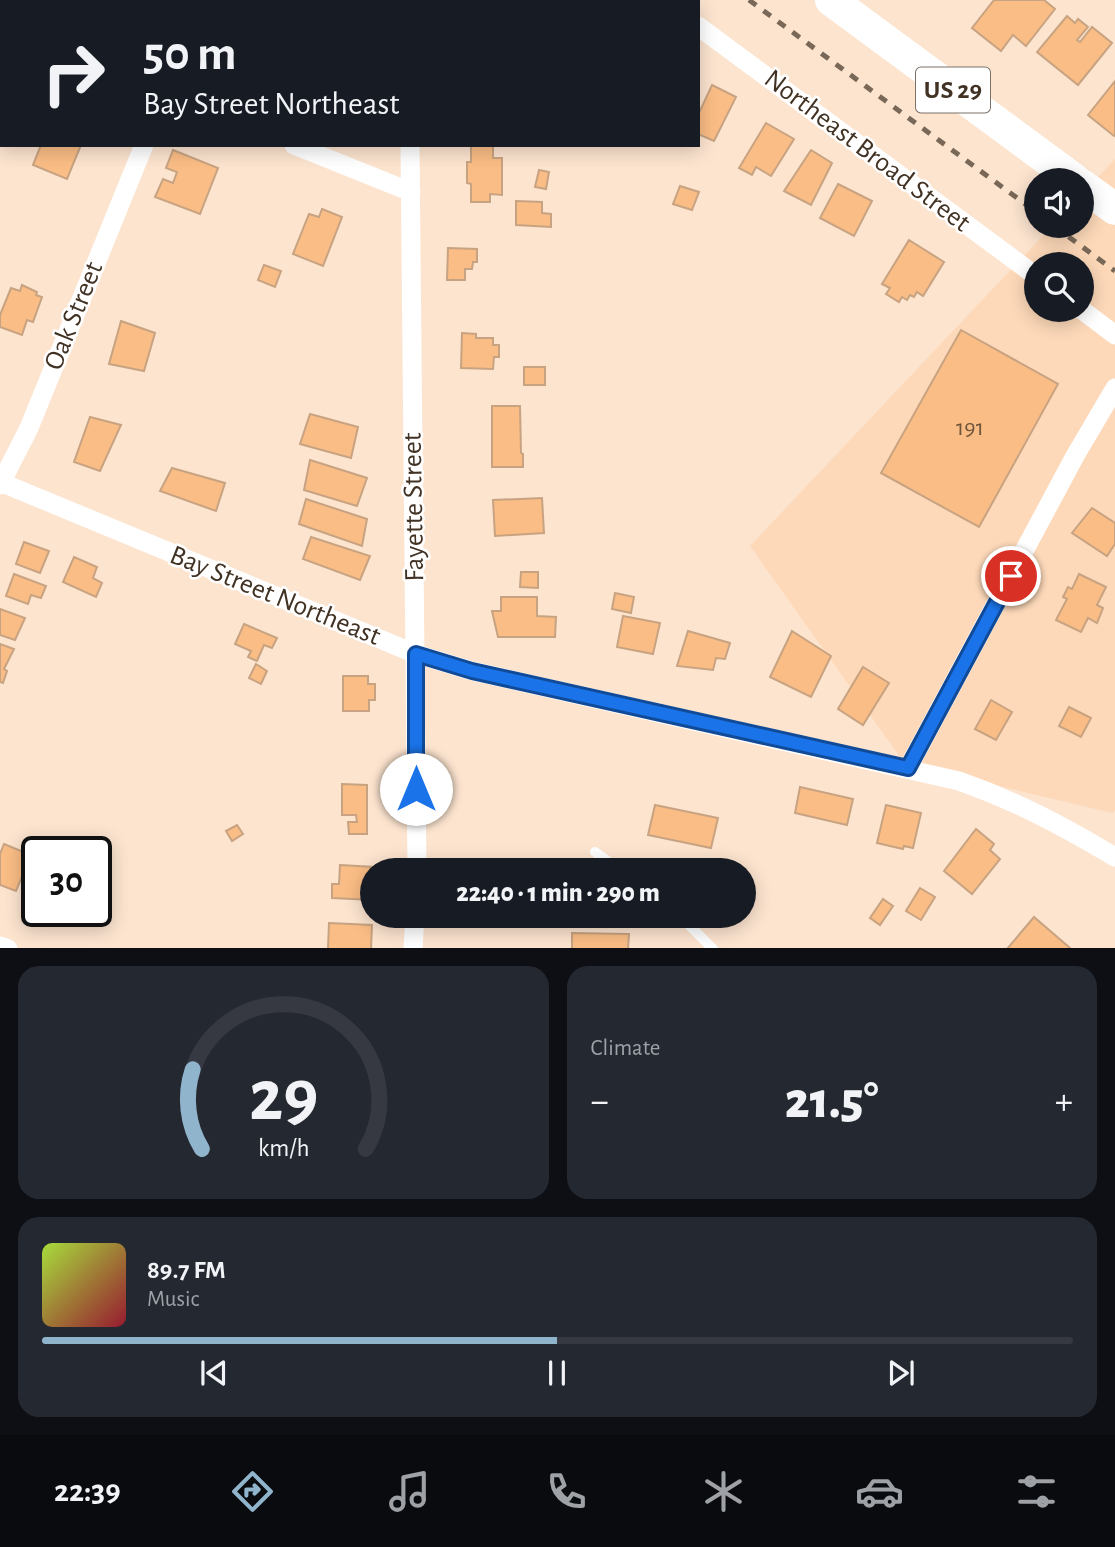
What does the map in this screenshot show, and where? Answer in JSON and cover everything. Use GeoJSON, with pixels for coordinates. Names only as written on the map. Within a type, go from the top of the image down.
{"type":"FeatureCollection","features":[{"type":"Feature","properties":{"kind":"main road","name":"US 29"},"geometry":{"type":"LineString","coordinates":[[831,0],[1059,168]]}},
{"type":"Feature","properties":{"kind":"main road"},"geometry":{"type":"LineString","coordinates":[[1094,194],[1115,209]]}},
{"type":"Feature","properties":{"kind":"street","name":"Northeast Broad Street"},"geometry":{"type":"LineString","coordinates":[[700,27],[1024,267]]}},
{"type":"Feature","properties":{"kind":"street","name":"Oak Street"},"geometry":{"type":"LineString","coordinates":[[0,483],[29,428],[143,147]]}},
{"type":"Feature","properties":{"kind":"street"},"geometry":{"type":"LineString","coordinates":[[299,147],[411,192]]}},
{"type":"Feature","properties":{"kind":"street","name":"Fayette Street"},"geometry":{"type":"LineString","coordinates":[[410,147],[416,858]]}},
{"type":"Feature","properties":{"kind":"street"},"geometry":{"type":"LineString","coordinates":[[1094,319],[1115,334]]}},
{"type":"Feature","properties":{"kind":"street"},"geometry":{"type":"LineString","coordinates":[[908,768],[1075,456],[1115,388]]}},
{"type":"Feature","properties":{"kind":"street","name":"Bay Street Northeast"},"geometry":{"type":"LineString","coordinates":[[0,483],[416,654],[472,671],[959,780],[1007,798],[1057,822],[1115,857]]}},
{"type":"Feature","properties":{"kind":"street"},"geometry":{"type":"LineString","coordinates":[[412,948],[414,928]]}},
{"type":"Feature","properties":{"kind":"street"},"geometry":{"type":"LineString","coordinates":[[0,946],[8,948]]}},
{"type":"Feature","properties":{"kind":"lane"},"geometry":{"type":"LineString","coordinates":[[595,852],[603,858]]}},
{"type":"Feature","properties":{"kind":"lane"},"geometry":{"type":"LineString","coordinates":[[692,928],[713,948]]}},
{"type":"Feature","properties":{"kind":"shaded area"},"geometry":{"type":"Polygon","coordinates":[[[1115,159],[1113,813],[905,764],[750,546],[1024,256],[1024,322],[1094,322],[1094,252],[1027,252],[1041,238],[1094,238],[1094,181],[1115,159]]]}},
{"type":"Feature","properties":{"kind":"building"},"geometry":{"type":"Polygon","coordinates":[[[994,0],[1044,0],[1055,9],[1026,46],[1013,35],[1001,51],[972,28],[994,0]]]}},
{"type":"Feature","properties":{"kind":"building"},"geometry":{"type":"Polygon","coordinates":[[[1067,16],[1075,23],[1078,19],[1088,27],[1077,40],[1080,42],[1092,27],[1112,43],[1078,85],[1037,52],[1067,16]]]}},
{"type":"Feature","properties":{"kind":"building"},"geometry":{"type":"Polygon","coordinates":[[[1115,81],[1115,135],[1114,136],[1088,115],[1115,81]]]}},
{"type":"Feature","properties":{"kind":"building"},"geometry":{"type":"Polygon","coordinates":[[[712,85],[736,97],[714,141],[700,135],[700,111],[712,85]]]}},
{"type":"Feature","properties":{"kind":"building"},"geometry":{"type":"Polygon","coordinates":[[[766,123],[794,139],[771,176],[756,167],[752,175],[739,168],[766,123]]]}},
{"type":"Feature","properties":{"kind":"building"},"geometry":{"type":"Polygon","coordinates":[[[40,147],[80,147],[67,179],[33,165],[40,147]]]}},
{"type":"Feature","properties":{"kind":"building"},"geometry":{"type":"Polygon","coordinates":[[[471,147],[493,147],[493,158],[502,158],[502,195],[490,194],[490,202],[471,202],[467,162],[471,162],[471,147]]]}},
{"type":"Feature","properties":{"kind":"building"},"geometry":{"type":"Polygon","coordinates":[[[173,150],[218,168],[200,214],[155,197],[163,179],[173,183],[177,172],[166,168],[173,150]]]}},
{"type":"Feature","properties":{"kind":"building"},"geometry":{"type":"Polygon","coordinates":[[[811,150],[832,163],[811,205],[784,191],[811,150]]]}},
{"type":"Feature","properties":{"kind":"building"},"geometry":{"type":"Polygon","coordinates":[[[539,170],[549,172],[546,189],[535,187],[539,170]]]}},
{"type":"Feature","properties":{"kind":"building"},"geometry":{"type":"Polygon","coordinates":[[[838,184],[872,201],[854,236],[820,218],[838,184]]]}},
{"type":"Feature","properties":{"kind":"building"},"geometry":{"type":"Polygon","coordinates":[[[680,186],[699,192],[692,210],[673,204],[680,186]]]}},
{"type":"Feature","properties":{"kind":"building"},"geometry":{"type":"Polygon","coordinates":[[[516,201],[542,202],[542,213],[551,214],[551,227],[516,225],[516,201]]]}},
{"type":"Feature","properties":{"kind":"building"},"geometry":{"type":"Polygon","coordinates":[[[322,209],[342,217],[323,266],[293,254],[309,214],[319,217],[322,209]]]}},
{"type":"Feature","properties":{"kind":"building"},"geometry":{"type":"Polygon","coordinates":[[[909,240],[944,262],[923,296],[917,292],[907,300],[902,297],[899,302],[886,294],[890,288],[882,284],[909,240]]]}},
{"type":"Feature","properties":{"kind":"building"},"geometry":{"type":"Polygon","coordinates":[[[448,248],[477,249],[477,262],[473,262],[472,269],[465,269],[465,280],[447,280],[448,248]]]}},
{"type":"Feature","properties":{"kind":"building"},"geometry":{"type":"Polygon","coordinates":[[[264,265],[281,271],[275,287],[258,280],[264,265]]]}},
{"type":"Feature","properties":{"kind":"building"},"geometry":{"type":"Polygon","coordinates":[[[22,285],[42,297],[33,322],[27,320],[22,335],[0,327],[0,315],[11,288],[20,291],[22,285]]]}},
{"type":"Feature","properties":{"kind":"building"},"geometry":{"type":"Polygon","coordinates":[[[121,321],[155,333],[144,371],[109,364],[121,321]]]}},
{"type":"Feature","properties":{"kind":"building"},"geometry":{"type":"Polygon","coordinates":[[[961,330],[1058,384],[979,527],[881,473],[961,330]]]}},
{"type":"Feature","properties":{"kind":"building"},"geometry":{"type":"Polygon","coordinates":[[[462,333],[476,334],[476,338],[493,338],[493,345],[499,345],[499,357],[494,357],[493,369],[461,368],[462,333]]]}},
{"type":"Feature","properties":{"kind":"building"},"geometry":{"type":"Polygon","coordinates":[[[524,367],[545,367],[545,385],[524,385],[524,367]]]}},
{"type":"Feature","properties":{"kind":"building"},"geometry":{"type":"Polygon","coordinates":[[[492,406],[520,406],[523,467],[492,467],[492,406]]]}},
{"type":"Feature","properties":{"kind":"building"},"geometry":{"type":"Polygon","coordinates":[[[310,414],[358,427],[351,458],[300,444],[310,414]]]}},
{"type":"Feature","properties":{"kind":"building"},"geometry":{"type":"Polygon","coordinates":[[[90,417],[121,425],[100,471],[74,462],[90,417]]]}},
{"type":"Feature","properties":{"kind":"building"},"geometry":{"type":"Polygon","coordinates":[[[310,460],[367,478],[357,506],[304,490],[310,460]]]}},
{"type":"Feature","properties":{"kind":"building"},"geometry":{"type":"Polygon","coordinates":[[[172,468],[225,483],[216,511],[160,491],[172,468]]]}},
{"type":"Feature","properties":{"kind":"building"},"geometry":{"type":"Polygon","coordinates":[[[542,498],[544,533],[495,536],[493,500],[542,498]]]}},
{"type":"Feature","properties":{"kind":"building"},"geometry":{"type":"Polygon","coordinates":[[[306,499],[367,519],[362,546],[299,524],[306,499]]]}},
{"type":"Feature","properties":{"kind":"building"},"geometry":{"type":"Polygon","coordinates":[[[1092,508],[1115,523],[1115,544],[1107,556],[1072,533],[1092,508]]]}},
{"type":"Feature","properties":{"kind":"building"},"geometry":{"type":"Polygon","coordinates":[[[311,537],[370,556],[360,580],[303,559],[311,537]]]}},
{"type":"Feature","properties":{"kind":"building"},"geometry":{"type":"Polygon","coordinates":[[[24,542],[49,551],[40,573],[16,564],[24,542]]]}},
{"type":"Feature","properties":{"kind":"building"},"geometry":{"type":"Polygon","coordinates":[[[74,557],[97,567],[93,578],[102,583],[96,597],[63,582],[74,557]]]}},
{"type":"Feature","properties":{"kind":"building"},"geometry":{"type":"Polygon","coordinates":[[[521,572],[538,572],[538,588],[520,587],[521,572]]]}},
{"type":"Feature","properties":{"kind":"building"},"geometry":{"type":"Polygon","coordinates":[[[14,574],[46,586],[41,598],[31,595],[28,604],[6,596],[14,574]]]}},
{"type":"Feature","properties":{"kind":"building"},"geometry":{"type":"Polygon","coordinates":[[[1079,574],[1106,587],[1097,605],[1103,608],[1097,623],[1088,618],[1081,632],[1056,620],[1067,599],[1063,597],[1068,587],[1072,589],[1079,574]]]}},
{"type":"Feature","properties":{"kind":"building"},"geometry":{"type":"Polygon","coordinates":[[[615,593],[634,597],[631,613],[612,609],[615,593]]]}},
{"type":"Feature","properties":{"kind":"building"},"geometry":{"type":"Polygon","coordinates":[[[501,597],[537,597],[537,616],[556,617],[555,637],[498,637],[492,611],[501,611],[501,597]]]}},
{"type":"Feature","properties":{"kind":"building"},"geometry":{"type":"Polygon","coordinates":[[[0,609],[25,618],[15,640],[0,635],[0,609]]]}},
{"type":"Feature","properties":{"kind":"building"},"geometry":{"type":"Polygon","coordinates":[[[623,616],[660,623],[653,654],[617,647],[623,616]]]}},
{"type":"Feature","properties":{"kind":"building"},"geometry":{"type":"Polygon","coordinates":[[[244,624],[277,638],[272,648],[264,645],[257,661],[248,657],[251,651],[235,644],[244,624]]]}},
{"type":"Feature","properties":{"kind":"building"},"geometry":{"type":"Polygon","coordinates":[[[688,631],[730,643],[725,659],[716,658],[713,670],[677,666],[688,631]]]}},
{"type":"Feature","properties":{"kind":"building"},"geometry":{"type":"Polygon","coordinates":[[[792,631],[831,656],[811,697],[770,677],[792,631]]]}},
{"type":"Feature","properties":{"kind":"building"},"geometry":{"type":"Polygon","coordinates":[[[0,644],[14,649],[4,669],[7,671],[3,683],[0,682],[0,644]]]}},
{"type":"Feature","properties":{"kind":"building"},"geometry":{"type":"Polygon","coordinates":[[[256,664],[267,671],[261,684],[249,678],[256,664]]]}},
{"type":"Feature","properties":{"kind":"building"},"geometry":{"type":"Polygon","coordinates":[[[863,667],[889,683],[863,725],[838,709],[863,667]]]}},
{"type":"Feature","properties":{"kind":"building"},"geometry":{"type":"Polygon","coordinates":[[[343,676],[368,676],[368,684],[375,684],[375,700],[369,700],[369,711],[343,711],[343,676]]]}},
{"type":"Feature","properties":{"kind":"building"},"geometry":{"type":"Polygon","coordinates":[[[991,700],[1012,712],[996,740],[975,729],[991,700]]]}},
{"type":"Feature","properties":{"kind":"building"},"geometry":{"type":"Polygon","coordinates":[[[1069,707],[1091,718],[1081,737],[1059,726],[1069,707]]]}},
{"type":"Feature","properties":{"kind":"building"},"geometry":{"type":"Polygon","coordinates":[[[342,784],[367,785],[367,834],[349,834],[348,822],[357,822],[356,815],[342,815],[342,784]]]}},
{"type":"Feature","properties":{"kind":"building"},"geometry":{"type":"Polygon","coordinates":[[[800,787],[853,799],[847,825],[795,813],[800,787]]]}},
{"type":"Feature","properties":{"kind":"building"},"geometry":{"type":"Polygon","coordinates":[[[655,805],[718,818],[711,848],[648,835],[655,805]]]}},
{"type":"Feature","properties":{"kind":"building"},"geometry":{"type":"Polygon","coordinates":[[[886,805],[921,813],[913,848],[904,846],[903,849],[877,843],[886,805]]]}},
{"type":"Feature","properties":{"kind":"building"},"geometry":{"type":"Polygon","coordinates":[[[237,825],[243,834],[232,841],[226,831],[237,825]]]}},
{"type":"Feature","properties":{"kind":"building"},"geometry":{"type":"Polygon","coordinates":[[[976,829],[994,844],[990,850],[1000,859],[972,894],[944,871],[976,829]]]}},
{"type":"Feature","properties":{"kind":"building"},"geometry":{"type":"Polygon","coordinates":[[[4,844],[21,851],[21,879],[16,891],[0,885],[0,854],[4,844]]]}},
{"type":"Feature","properties":{"kind":"building"},"geometry":{"type":"Polygon","coordinates":[[[340,865],[360,866],[360,899],[332,898],[332,884],[339,884],[340,865]]]}},
{"type":"Feature","properties":{"kind":"building"},"geometry":{"type":"Polygon","coordinates":[[[920,888],[935,897],[921,920],[906,911],[920,888]]]}},
{"type":"Feature","properties":{"kind":"building"},"geometry":{"type":"Polygon","coordinates":[[[883,899],[893,906],[880,925],[870,918],[883,899]]]}},
{"type":"Feature","properties":{"kind":"building"},"geometry":{"type":"Polygon","coordinates":[[[1034,917],[1070,948],[1008,948],[1034,917]]]}},
{"type":"Feature","properties":{"kind":"building"},"geometry":{"type":"Polygon","coordinates":[[[329,923],[360,924],[360,928],[372,928],[371,948],[328,948],[329,923]]]}},
{"type":"Feature","properties":{"kind":"building"},"geometry":{"type":"Polygon","coordinates":[[[572,933],[629,934],[628,948],[572,948],[572,933]]]}},
{"type":"Feature","properties":{"kind":"railway"},"geometry":{"type":"LineString","coordinates":[[749,0],[1024,203]]}},
{"type":"Feature","properties":{"kind":"railway"},"geometry":{"type":"LineString","coordinates":[[1070,238],[1115,271]]}},
{"type":"Feature","properties":{"kind":"route"},"geometry":{"type":"LineString","coordinates":[[416,789],[416,654],[472,671],[908,768],[1011,576]]}}]}
